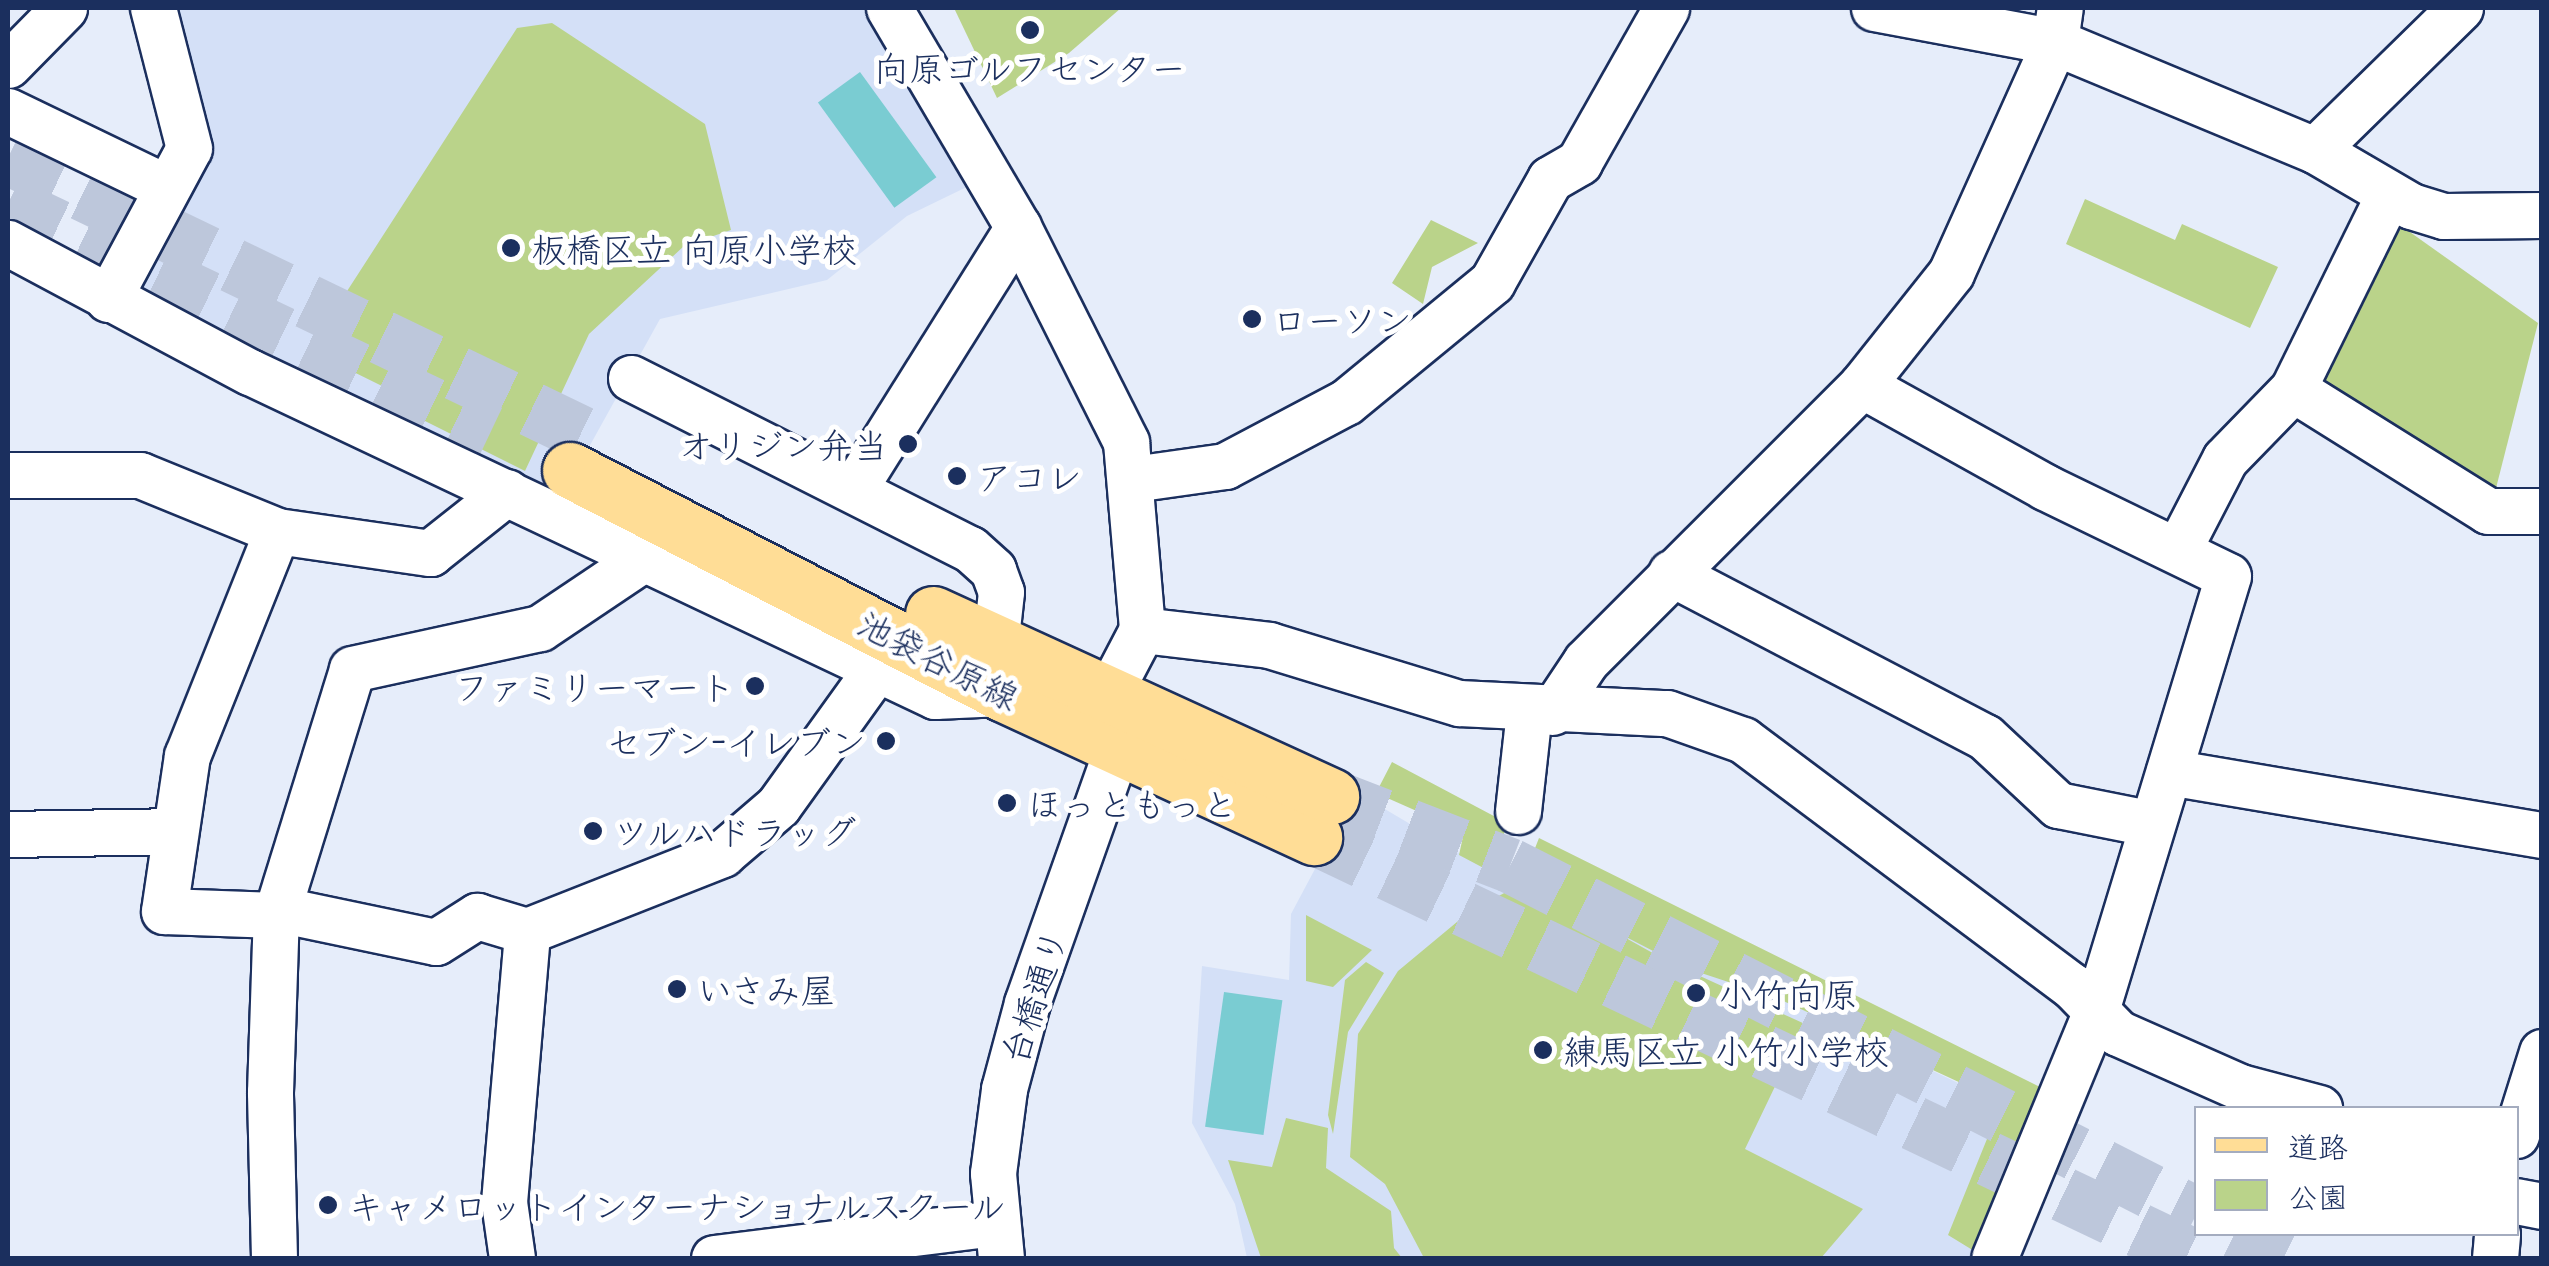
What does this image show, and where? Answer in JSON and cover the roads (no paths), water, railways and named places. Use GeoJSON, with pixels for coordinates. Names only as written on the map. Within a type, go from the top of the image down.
{"type":"FeatureCollection","features":[{"type":"Feature","properties":{"kind":"main road","name":"池袋谷原線"},"geometry":{"type":"LineString","coordinates":[[579,453],[999,669],[1322,816]]}},
{"type":"Feature","properties":{"kind":"street"},"geometry":{"type":"LineString","coordinates":[[8,65],[64,8]]}},
{"type":"Feature","properties":{"kind":"street"},"geometry":{"type":"LineString","coordinates":[[8,111],[163,186],[172,184],[189,148],[153,8]]}},
{"type":"Feature","properties":{"kind":"street"},"geometry":{"type":"LineString","coordinates":[[888,8],[1018,227],[1126,442],[1133,479],[1142,630],[1269,645],[1459,703],[1540,712],[1667,713],[1743,740],[2096,1010],[2118,1033],[2240,1087],[2311,1106]]}},
{"type":"Feature","properties":{"kind":"street"},"geometry":{"type":"LineString","coordinates":[[1133,479],[1225,466],[1346,402],[1492,282],[1550,179],[1579,162],[1666,8]]}},
{"type":"Feature","properties":{"kind":"street"},"geometry":{"type":"LineString","coordinates":[[1874,8],[2058,25],[2314,150],[2390,194],[2444,216],[2542,215]]}},
{"type":"Feature","properties":{"kind":"street"},"geometry":{"type":"LineString","coordinates":[[2314,150],[2460,8]]}},
{"type":"Feature","properties":{"kind":"street"},"geometry":{"type":"LineString","coordinates":[[1518,811],[1540,712],[1671,573],[1862,384],[1951,273],[2058,25]]}},
{"type":"Feature","properties":{"kind":"street"},"geometry":{"type":"LineString","coordinates":[[108,299],[163,186]]}},
{"type":"Feature","properties":{"kind":"street"},"geometry":{"type":"LineString","coordinates":[[2179,548],[2224,459],[2293,388],[2390,194]]}},
{"type":"Feature","properties":{"kind":"street"},"geometry":{"type":"LineString","coordinates":[[855,487],[1018,227]]}},
{"type":"Feature","properties":{"kind":"street"},"geometry":{"type":"LineString","coordinates":[[8,243],[108,299],[935,696],[999,669],[1001,592],[993,570],[970,549],[855,487],[632,378]]}},
{"type":"Feature","properties":{"kind":"street"},"geometry":{"type":"LineString","coordinates":[[1862,384],[2044,487],[2179,548],[2228,576],[2170,772],[2148,823],[2096,1010],[1994,1258]]}},
{"type":"Feature","properties":{"kind":"street"},"geometry":{"type":"LineString","coordinates":[[2293,388],[2488,511],[2542,511]]}},
{"type":"Feature","properties":{"kind":"street"},"geometry":{"type":"LineString","coordinates":[[8,475],[140,476],[277,531],[430,552],[506,492]]}},
{"type":"Feature","properties":{"kind":"street"},"geometry":{"type":"LineString","coordinates":[[277,531],[187,756],[164,911],[277,912],[436,942],[478,916],[527,931],[722,854],[778,806],[876,668]]}},
{"type":"Feature","properties":{"kind":"street"},"geometry":{"type":"LineString","coordinates":[[274,1258],[270,1092],[277,912],[352,669],[540,628],[644,558]]}},
{"type":"Feature","properties":{"kind":"street"},"geometry":{"type":"LineString","coordinates":[[1671,573],[1984,737],[2058,805],[2148,823]]}},
{"type":"Feature","properties":{"kind":"street","name":"台橋通り"},"geometry":{"type":"LineString","coordinates":[[999,1241],[993,1173],[1004,1089],[1027,1002],[1142,630]]}},
{"type":"Feature","properties":{"kind":"street"},"geometry":{"type":"LineString","coordinates":[[2170,772],[2542,836]]}},
{"type":"Feature","properties":{"kind":"street"},"geometry":{"type":"LineString","coordinates":[[8,834],[174,831]]}},
{"type":"Feature","properties":{"kind":"street"},"geometry":{"type":"LineString","coordinates":[[512,1258],[504,1202],[527,931]]}},
{"type":"Feature","properties":{"kind":"street"},"geometry":{"type":"LineString","coordinates":[[2519,1125],[2542,1052]]}},
{"type":"Feature","properties":{"kind":"street"},"geometry":{"type":"LineString","coordinates":[[714,1258],[999,1241]]}},
{"type":"Feature","properties":{"kind":"water"},"geometry":{"type":"Polygon","coordinates":[[[860,72],[936,177],[894,208],[818,103],[860,72]]]}},
{"type":"Feature","properties":{"kind":"water"},"geometry":{"type":"Polygon","coordinates":[[[1224,992],[1282,1000],[1263,1135],[1205,1127],[1224,992]]]}},
{"type":"Feature","properties":{"kind":"tunnel"},"geometry":{"type":"LineString","coordinates":[[8,157],[588,436]]}},
{"type":"Feature","properties":{"kind":"tunnel"},"geometry":{"type":"LineString","coordinates":[[8,203],[490,432]]}},
{"type":"Feature","properties":{"kind":"tunnel"},"geometry":{"type":"LineString","coordinates":[[1331,796],[1510,865],[2194,1213]]}},
{"type":"Feature","properties":{"kind":"tunnel"},"geometry":{"type":"LineString","coordinates":[[1314,837],[2198,1258]]}},
{"type":"Feature","properties":{"kind":"tunnel"},"geometry":{"type":"LineString","coordinates":[[2238,1236],[2283,1258]]}},
{"type":"Feature","properties":{"kind":"place","name":"向原ゴルフセンター"},"geometry":{"type":"Point","coordinates":[1030,30]}},
{"type":"Feature","properties":{"kind":"place","name":"板橋区立 向原小学校"},"geometry":{"type":"Point","coordinates":[511,248]}},
{"type":"Feature","properties":{"kind":"place","name":"ローソン"},"geometry":{"type":"Point","coordinates":[1252,319]}},
{"type":"Feature","properties":{"kind":"place","name":"オリジン弁当"},"geometry":{"type":"Point","coordinates":[908,444]}},
{"type":"Feature","properties":{"kind":"place","name":"アコレ"},"geometry":{"type":"Point","coordinates":[957,476]}},
{"type":"Feature","properties":{"kind":"place","name":"ファミリーマート"},"geometry":{"type":"Point","coordinates":[755,686]}},
{"type":"Feature","properties":{"kind":"place","name":"セブン-イレブン"},"geometry":{"type":"Point","coordinates":[886,741]}},
{"type":"Feature","properties":{"kind":"place","name":"ほっともっと"},"geometry":{"type":"Point","coordinates":[1007,803]}},
{"type":"Feature","properties":{"kind":"place","name":"ツルハドラッグ"},"geometry":{"type":"Point","coordinates":[593,831]}},
{"type":"Feature","properties":{"kind":"place","name":"いさみ屋"},"geometry":{"type":"Point","coordinates":[677,989]}},
{"type":"Feature","properties":{"kind":"place","name":"小竹向原"},"geometry":{"type":"Point","coordinates":[1696,993]}},
{"type":"Feature","properties":{"kind":"place","name":"練馬区立 小竹小学校"},"geometry":{"type":"Point","coordinates":[1543,1050]}},
{"type":"Feature","properties":{"kind":"place","name":"キャメロットインターナショナルスクール"},"geometry":{"type":"Point","coordinates":[328,1205]}}]}
